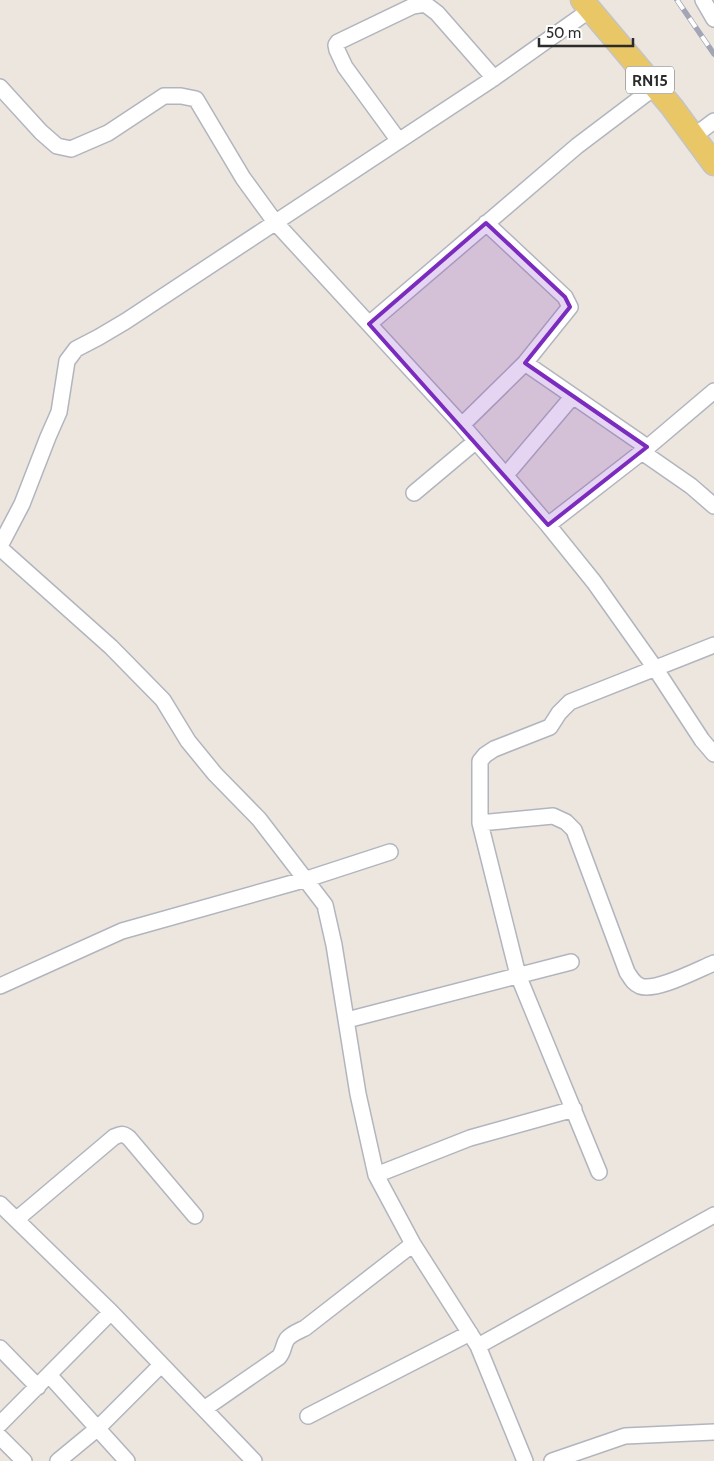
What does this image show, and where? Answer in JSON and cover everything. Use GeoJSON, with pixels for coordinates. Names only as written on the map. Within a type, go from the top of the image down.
{"type":"FeatureCollection","features":[{"type":"Feature","properties":{"kind":"main road","name":"RN15"},"geometry":{"type":"LineString","coordinates":[[586,5],[655,87],[714,164]]}},
{"type":"Feature","properties":{"kind":"street"},"geometry":{"type":"LineString","coordinates":[[703,0],[714,19]]}},
{"type":"Feature","properties":{"kind":"street"},"geometry":{"type":"LineString","coordinates":[[399,141],[345,67],[337,50],[336,45],[338,42],[413,6],[425,4],[437,13],[494,78]]}},
{"type":"Feature","properties":{"kind":"street"},"geometry":{"type":"LineString","coordinates":[[525,1461],[474,1340],[412,1244],[376,1175],[358,1094],[334,945],[325,905],[307,879],[259,819],[215,774],[188,741],[163,700],[110,647],[0,547],[22,504],[59,412],[67,361],[76,349],[126,321],[494,78],[586,5]]}},
{"type":"Feature","properties":{"kind":"street"},"geometry":{"type":"LineString","coordinates":[[0,87],[41,132],[57,146],[71,149],[108,133],[164,96],[181,96],[196,99],[244,178],[275,222],[462,425],[548,524],[594,582],[702,740],[714,754]]}},
{"type":"Feature","properties":{"kind":"street"},"geometry":{"type":"LineString","coordinates":[[369,324],[577,146],[655,87]]}},
{"type":"Feature","properties":{"kind":"street"},"geometry":{"type":"LineString","coordinates":[[694,136],[714,121]]}},
{"type":"Feature","properties":{"kind":"street"},"geometry":{"type":"LineString","coordinates":[[462,425],[525,363],[570,307],[565,297],[486,223]]}},
{"type":"Feature","properties":{"kind":"street"},"geometry":{"type":"LineString","coordinates":[[525,363],[645,449],[714,506]]}},
{"type":"Feature","properties":{"kind":"street"},"geometry":{"type":"LineString","coordinates":[[548,524],[645,449],[714,390]]}},
{"type":"Feature","properties":{"kind":"street"},"geometry":{"type":"LineString","coordinates":[[506,475],[573,396]]}},
{"type":"Feature","properties":{"kind":"street"},"geometry":{"type":"LineString","coordinates":[[414,493],[476,441]]}},
{"type":"Feature","properties":{"kind":"street"},"geometry":{"type":"LineString","coordinates":[[599,1172],[518,975],[480,823],[480,761],[494,749],[550,727],[559,713],[570,702],[714,645]]}},
{"type":"Feature","properties":{"kind":"street"},"geometry":{"type":"LineString","coordinates":[[480,823],[553,816],[566,822],[574,830],[627,972],[634,982],[642,987],[656,987],[714,963]]}},
{"type":"Feature","properties":{"kind":"street"},"geometry":{"type":"LineString","coordinates":[[0,986],[122,931],[307,879],[390,852]]}},
{"type":"Feature","properties":{"kind":"street"},"geometry":{"type":"LineString","coordinates":[[347,1020],[571,962]]}},
{"type":"Feature","properties":{"kind":"street"},"geometry":{"type":"LineString","coordinates":[[376,1175],[470,1138],[574,1109]]}},
{"type":"Feature","properties":{"kind":"street"},"geometry":{"type":"LineString","coordinates":[[16,1220],[114,1136],[121,1134],[125,1134],[129,1138],[195,1216]]}},
{"type":"Feature","properties":{"kind":"street"},"geometry":{"type":"LineString","coordinates":[[0,1204],[111,1312],[254,1461]]}},
{"type":"Feature","properties":{"kind":"street"},"geometry":{"type":"LineString","coordinates":[[308,1416],[474,1340],[714,1215]]}},
{"type":"Feature","properties":{"kind":"street"},"geometry":{"type":"LineString","coordinates":[[204,1409],[279,1357],[284,1351],[287,1340],[291,1335],[305,1328],[412,1244]]}},
{"type":"Feature","properties":{"kind":"street"},"geometry":{"type":"LineString","coordinates":[[0,1424],[50,1376],[111,1312]]}},
{"type":"Feature","properties":{"kind":"street"},"geometry":{"type":"LineString","coordinates":[[0,1348],[38,1387]]}},
{"type":"Feature","properties":{"kind":"street"},"geometry":{"type":"LineString","coordinates":[[58,1461],[98,1428],[161,1365]]}},
{"type":"Feature","properties":{"kind":"street"},"geometry":{"type":"LineString","coordinates":[[50,1376],[127,1461]]}},
{"type":"Feature","properties":{"kind":"street"},"geometry":{"type":"LineString","coordinates":[[552,1461],[625,1436],[714,1432]]}},
{"type":"Feature","properties":{"kind":"street"},"geometry":{"type":"LineString","coordinates":[[0,1436],[24,1461]]}},
{"type":"Feature","properties":{"kind":"highlighted area"},"geometry":{"type":"Polygon","coordinates":[[[486,223],[565,297],[570,307],[525,363],[647,447],[548,525],[369,324],[486,223]]]}},
{"type":"Feature","properties":{"kind":"railway"},"geometry":{"type":"LineString","coordinates":[[677,0],[714,54]]}}]}
